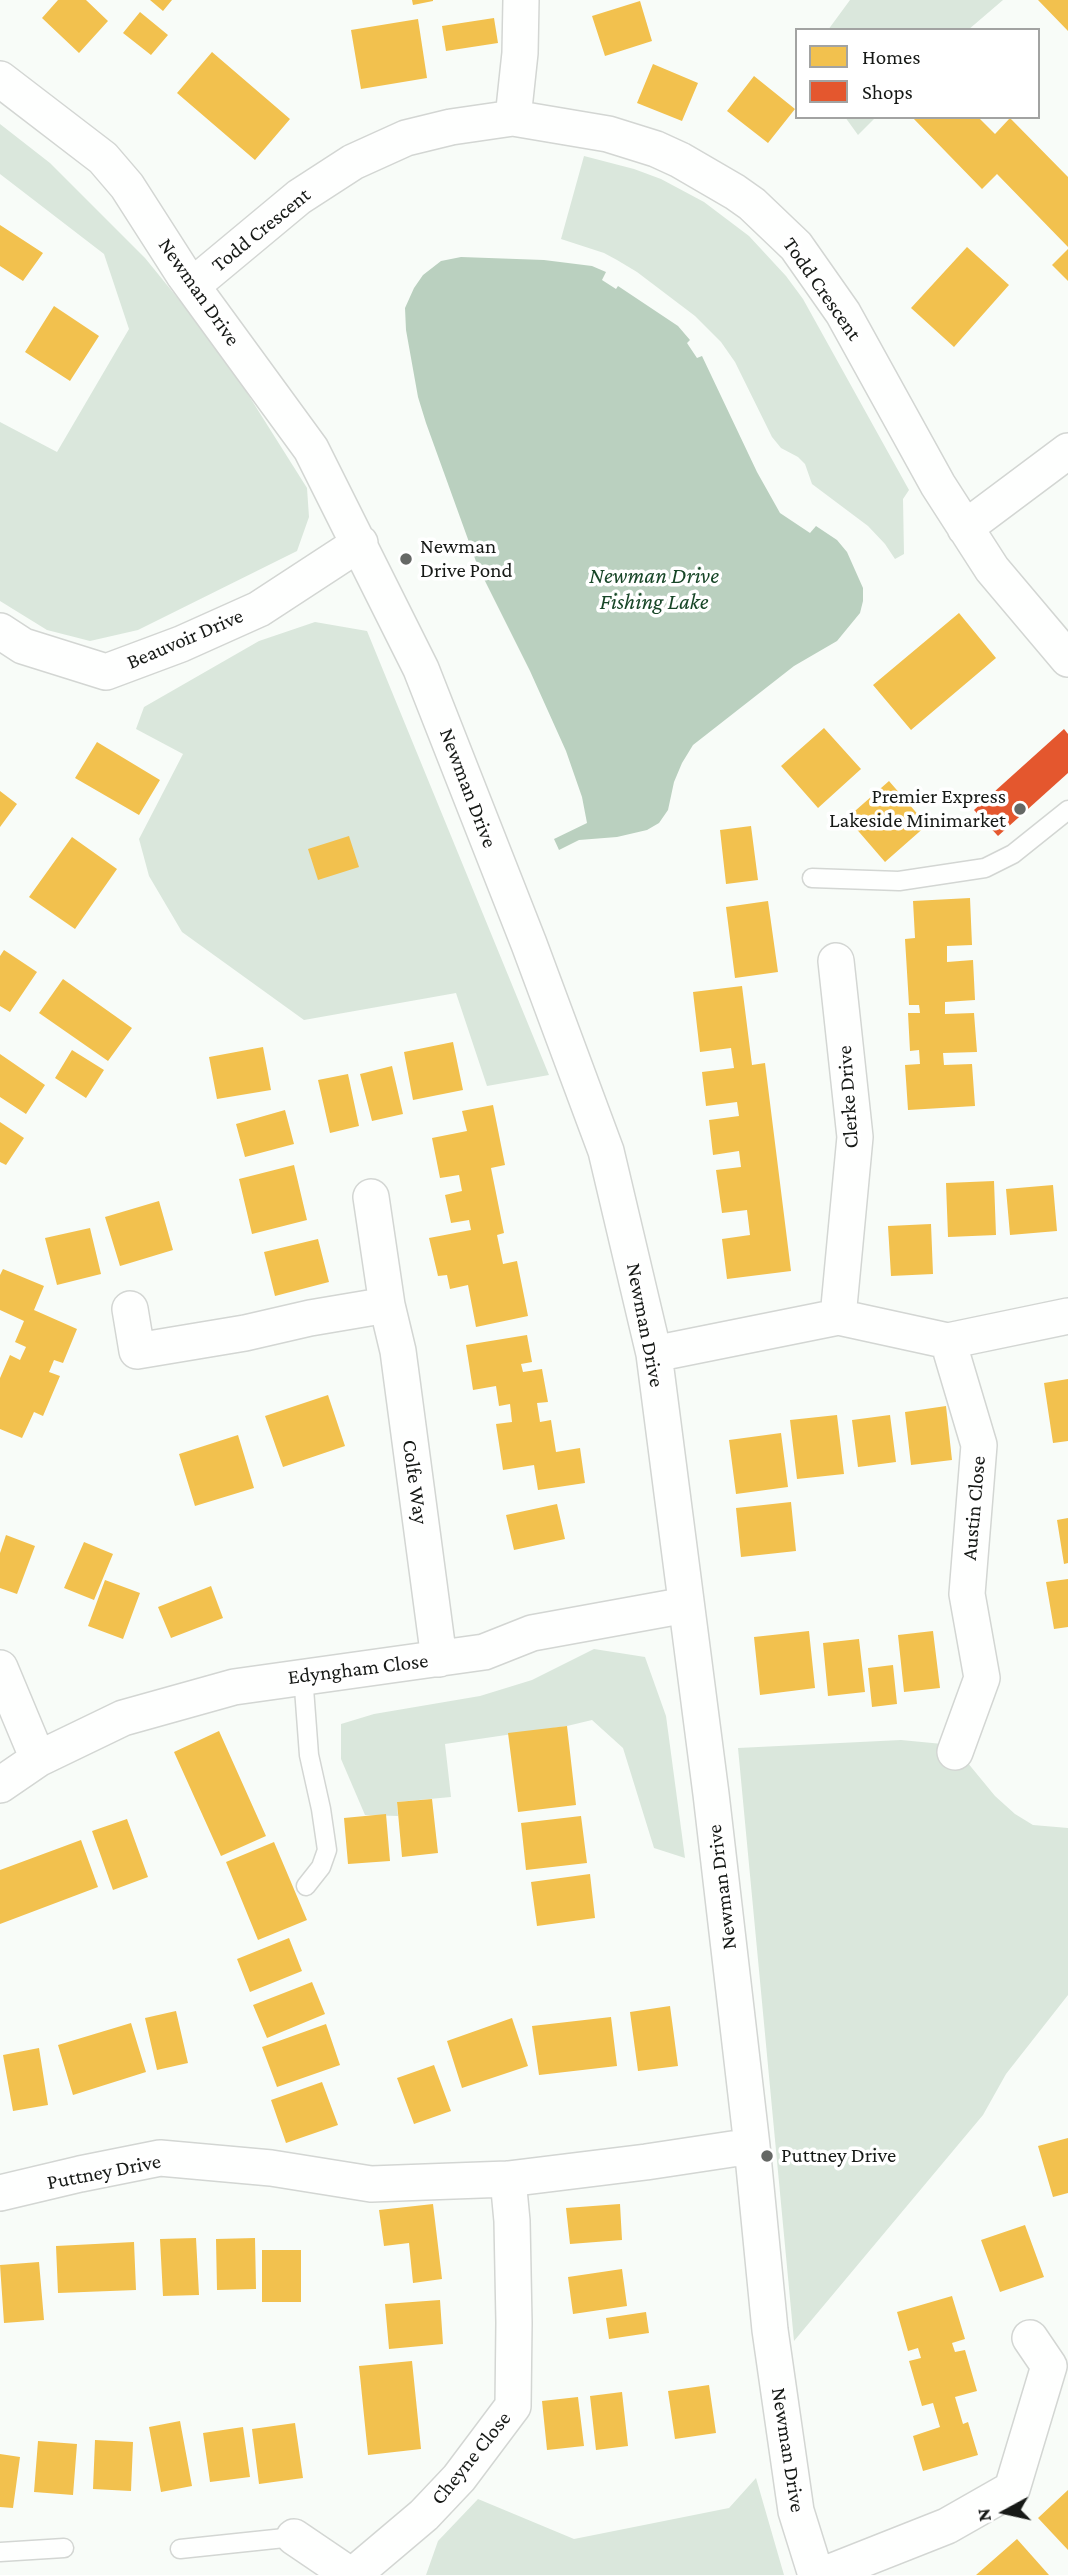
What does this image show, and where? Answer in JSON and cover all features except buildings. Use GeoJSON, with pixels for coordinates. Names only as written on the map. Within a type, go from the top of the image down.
{"type":"FeatureCollection","features":[{"type":"Feature","properties":{"kind":"street"},"geometry":{"type":"LineString","coordinates":[[513,118],[519,71],[521,0]]}},
{"type":"Feature","properties":{"kind":"street","name":"Newman Drive"},"geometry":{"type":"LineString","coordinates":[[0,79],[103,158],[127,186],[192,286],[311,449],[421,669],[529,944],[606,1151],[654,1354],[711,1794],[752,2146],[770,2330],[796,2511],[816,2575]]}},
{"type":"Feature","properties":{"kind":"street","name":"Todd Crescent"},"geometry":{"type":"LineString","coordinates":[[192,286],[286,206],[353,162],[406,138],[451,127],[513,118],[608,134],[656,149],[680,160],[752,204],[777,227],[812,267],[844,313],[965,528],[1008,590],[1068,659]]}},
{"type":"Feature","properties":{"kind":"street"},"geometry":{"type":"LineString","coordinates":[[965,528],[1068,451]]}},
{"type":"Feature","properties":{"kind":"street","name":"Beauvoir Drive"},"geometry":{"type":"LineString","coordinates":[[0,631],[23,646],[106,672],[181,644],[259,608],[360,543]]}},
{"type":"Feature","properties":{"kind":"street","name":"Clerke Drive"},"geometry":{"type":"LineString","coordinates":[[836,961],[855,1138],[838,1317]]}},
{"type":"Feature","properties":{"kind":"street","name":"Colfe Way"},"geometry":{"type":"LineString","coordinates":[[371,1196],[387,1305],[398,1351],[439,1659]]}},
{"type":"Feature","properties":{"kind":"street"},"geometry":{"type":"LineString","coordinates":[[130,1309],[137,1351],[387,1305]]}},
{"type":"Feature","properties":{"kind":"street"},"geometry":{"type":"LineString","coordinates":[[654,1354],[838,1317],[948,1341],[1068,1316]]}},
{"type":"Feature","properties":{"kind":"street","name":"Austin Close"},"geometry":{"type":"LineString","coordinates":[[948,1341],[979,1445],[967,1594],[993,1673],[955,1752]]}},
{"type":"Feature","properties":{"kind":"street","name":"Edyngham Close"},"geometry":{"type":"LineString","coordinates":[[0,1785],[38,1759],[122,1718],[234,1687],[303,1675],[484,1652],[532,1633],[686,1605]]}},
{"type":"Feature","properties":{"kind":"street"},"geometry":{"type":"LineString","coordinates":[[0,1668],[38,1759]]}},
{"type":"Feature","properties":{"kind":"street","name":"Puttney Drive"},"geometry":{"type":"LineString","coordinates":[[0,2193],[160,2158],[271,2168],[371,2185],[508,2179],[752,2146]]}},
{"type":"Feature","properties":{"kind":"street","name":"Cheyne Close"},"geometry":{"type":"LineString","coordinates":[[294,2537],[351,2575],[424,2515],[459,2478],[513,2406],[513,2298],[508,2179]]}},
{"type":"Feature","properties":{"kind":"street"},"geometry":{"type":"LineString","coordinates":[[823,2575],[947,2526],[1012,2489],[1049,2366],[1030,2338]]}},
{"type":"Feature","properties":{"kind":"lane"},"geometry":{"type":"LineString","coordinates":[[812,878],[899,881],[985,868],[1013,854],[1068,810]]}},
{"type":"Feature","properties":{"kind":"lane"},"geometry":{"type":"LineString","coordinates":[[303,1675],[309,1755],[327,1850],[321,1867],[306,1886]]}},
{"type":"Feature","properties":{"kind":"lane"},"geometry":{"type":"LineString","coordinates":[[180,2549],[294,2537]]}},
{"type":"Feature","properties":{"kind":"lane"},"geometry":{"type":"LineString","coordinates":[[0,2552],[64,2548]]}},
{"type":"Feature","properties":{"kind":"shaded area"},"geometry":{"type":"Polygon","coordinates":[[[850,0],[1003,0],[970,28],[829,28],[850,0]]]}},
{"type":"Feature","properties":{"kind":"shaded area"},"geometry":{"type":"Polygon","coordinates":[[[846,119],[874,119],[858,135],[846,119]]]}},
{"type":"Feature","properties":{"kind":"shaded area"},"geometry":{"type":"Polygon","coordinates":[[[0,124],[50,163],[145,258],[220,350],[307,488],[309,517],[297,551],[138,630],[90,641],[47,630],[0,601],[0,422],[57,452],[129,329],[104,254],[0,174],[0,124]]]}},
{"type":"Feature","properties":{"kind":"shaded area"},"geometry":{"type":"Polygon","coordinates":[[[584,156],[661,179],[704,202],[749,236],[786,276],[803,299],[909,490],[903,499],[904,554],[895,559],[868,526],[812,484],[805,464],[781,448],[772,437],[735,362],[721,342],[695,316],[617,260],[561,239],[584,156]]]}},
{"type":"Feature","properties":{"kind":"shaded area"},"geometry":{"type":"Polygon","coordinates":[[[315,622],[367,631],[549,1075],[487,1086],[456,993],[304,1020],[182,932],[149,876],[139,839],[183,754],[136,729],[144,707],[259,641],[315,622]]]}},
{"type":"Feature","properties":{"kind":"shaded area"},"geometry":{"type":"Polygon","coordinates":[[[594,1649],[645,1657],[666,1716],[685,1858],[654,1848],[623,1748],[592,1720],[445,1744],[451,1797],[397,1802],[398,1816],[365,1815],[341,1759],[341,1724],[374,1714],[480,1696],[532,1680],[594,1649]]]}},
{"type":"Feature","properties":{"kind":"shaded area"},"geometry":{"type":"Polygon","coordinates":[[[901,1740],[953,1745],[995,1796],[1015,1814],[1033,1825],[1068,1828],[1068,1995],[1006,2074],[983,2115],[794,2341],[738,1748],[901,1740]]]}},
{"type":"Feature","properties":{"kind":"shaded area"},"geometry":{"type":"Polygon","coordinates":[[[756,2478],[784,2575],[426,2575],[438,2541],[478,2499],[574,2539],[729,2508],[756,2478]]]}},
{"type":"Feature","properties":{"kind":"water","name":"Newman Drive Fishing Lake"},"geometry":{"type":"Polygon","coordinates":[[[461,257],[544,260],[592,266],[606,272],[602,280],[616,289],[618,286],[678,326],[690,340],[687,343],[697,358],[702,356],[757,472],[780,513],[810,533],[816,526],[837,540],[847,552],[863,588],[860,613],[837,641],[794,666],[693,745],[674,782],[668,810],[659,823],[647,830],[617,837],[579,840],[559,850],[554,839],[587,823],[582,797],[566,751],[530,671],[478,567],[418,397],[406,330],[405,308],[423,275],[441,261],[461,257]]]}},
{"type":"Feature","properties":{"kind":"place","name":"Newman Drive Pond"},"geometry":{"type":"Point","coordinates":[406,559]}},
{"type":"Feature","properties":{"kind":"place","name":"Premier Express Lakeside Minimarket"},"geometry":{"type":"Point","coordinates":[1020,809]}},
{"type":"Feature","properties":{"kind":"place","name":"Puttney Drive"},"geometry":{"type":"Point","coordinates":[767,2156]}}]}
